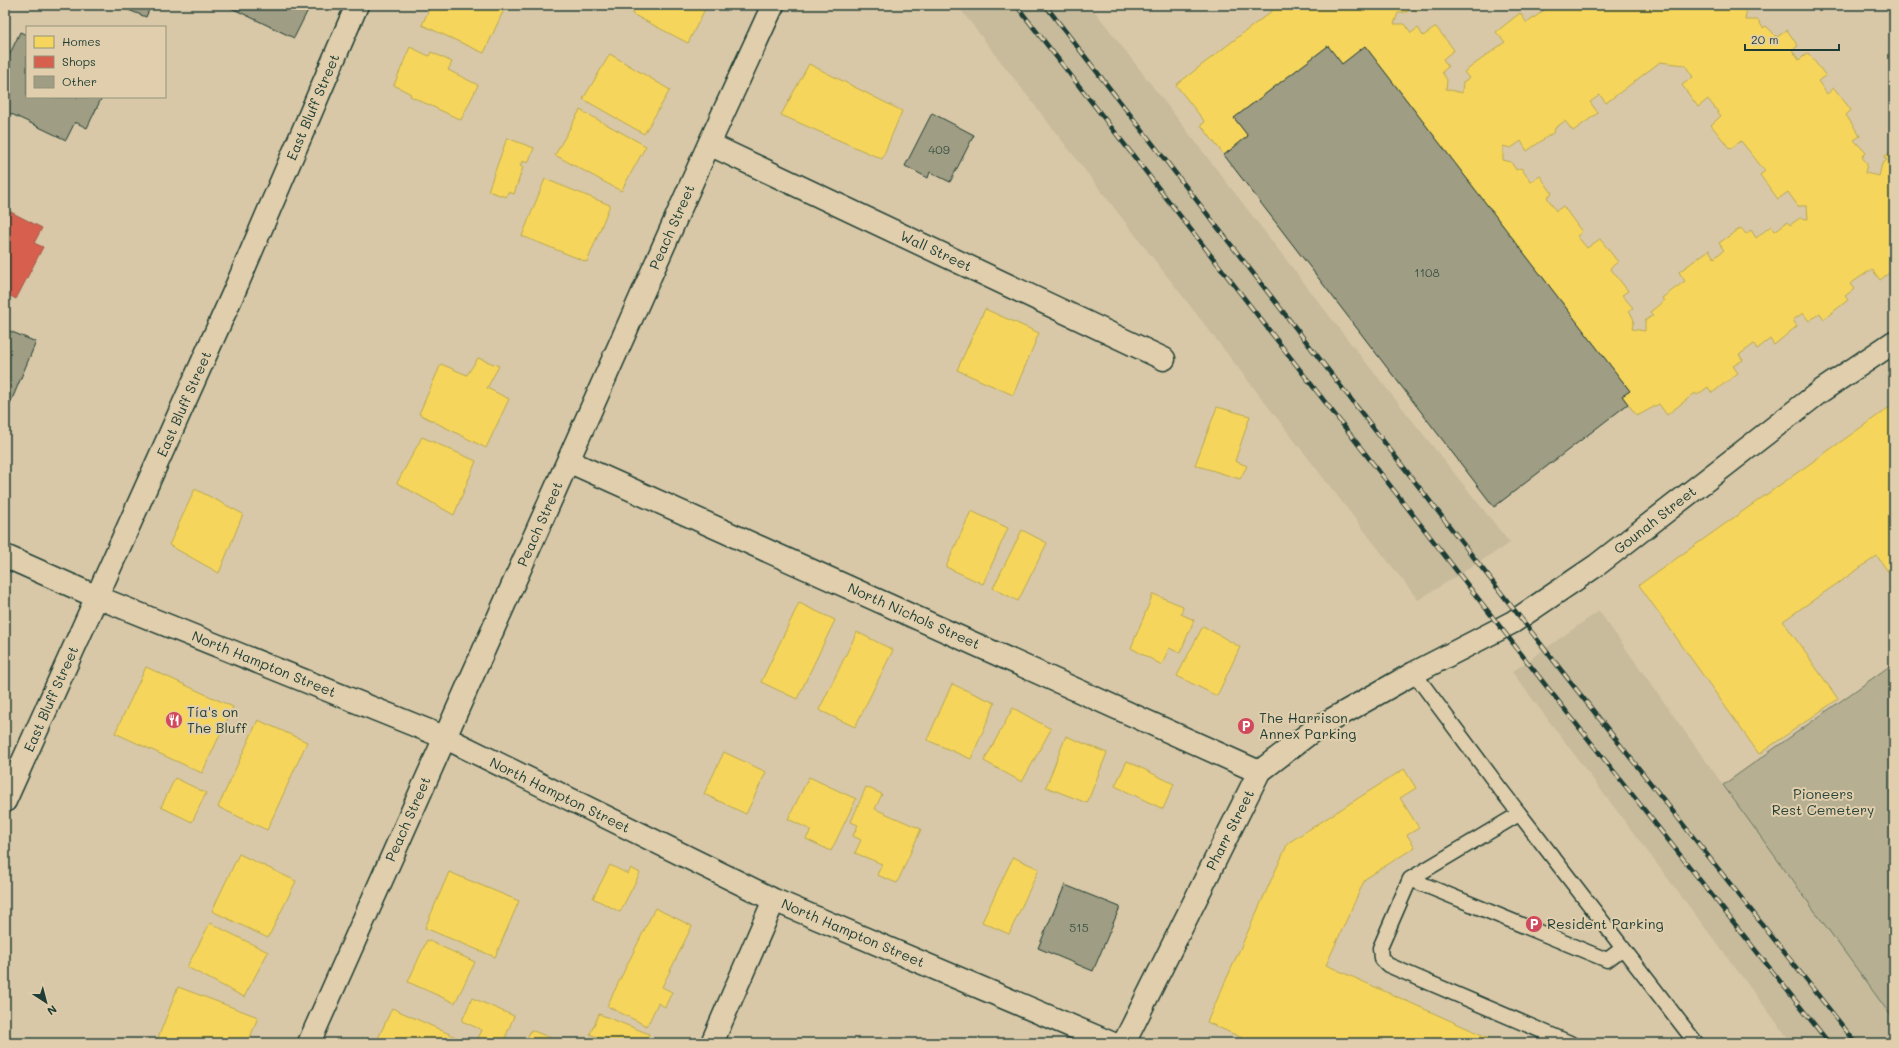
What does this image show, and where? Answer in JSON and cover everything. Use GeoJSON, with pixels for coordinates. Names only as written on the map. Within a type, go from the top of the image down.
{"type":"FeatureCollection","features":[{"type":"Feature","properties":{"kind":"street","name":"East Bluff Street"},"geometry":{"type":"LineString","coordinates":[[5,800],[233,294],[357,5]]}},
{"type":"Feature","properties":{"kind":"street","name":"Peach Street"},"geometry":{"type":"LineString","coordinates":[[309,1043],[709,144],[773,5]]}},
{"type":"Feature","properties":{"kind":"street","name":"Wall Street"},"geometry":{"type":"LineString","coordinates":[[709,144],[1164,359]]}},
{"type":"Feature","properties":{"kind":"street","name":"Gounah Street"},"geometry":{"type":"LineString","coordinates":[[1409,675],[1513,622],[1559,591],[1604,560],[1821,391],[1894,342]]}},
{"type":"Feature","properties":{"kind":"street","name":"North Nichols Street"},"geometry":{"type":"LineString","coordinates":[[568,461],[1259,772]]}},
{"type":"Feature","properties":{"kind":"street","name":"North Hampton Street"},"geometry":{"type":"LineString","coordinates":[[5,556],[97,597],[444,737],[774,900],[1111,1043]]}},
{"type":"Feature","properties":{"kind":"street","name":"Pharr Street"},"geometry":{"type":"LineString","coordinates":[[1124,1043],[1259,772],[1315,728],[1409,675]]}},
{"type":"Feature","properties":{"kind":"street"},"geometry":{"type":"LineString","coordinates":[[712,1043],[774,900]]}},
{"type":"Feature","properties":{"kind":"lane"},"geometry":{"type":"LineString","coordinates":[[1409,675],[1519,814],[1696,1043]]}},
{"type":"Feature","properties":{"kind":"lane"},"geometry":{"type":"LineString","coordinates":[[1519,814],[1410,879],[1380,948],[1381,958],[1388,966],[1570,1043]]}},
{"type":"Feature","properties":{"kind":"lane"},"geometry":{"type":"LineString","coordinates":[[1410,879],[1607,960],[1623,948]]}},
{"type":"Feature","properties":{"kind":"shaded area"},"geometry":{"type":"Polygon","coordinates":[[[957,5],[1090,5],[1348,340],[1510,543],[1418,600],[957,5]]]}},
{"type":"Feature","properties":{"kind":"shaded area"},"geometry":{"type":"Polygon","coordinates":[[[1599,611],[1723,785],[1894,1020],[1894,1043],[1792,1043],[1512,672],[1599,611]]]}},
{"type":"Feature","properties":{"kind":"green space","name":"Pioneers Rest Cemetery"},"geometry":{"type":"Polygon","coordinates":[[[1894,663],[1894,1020],[1723,785],[1894,663]]]}},
{"type":"Feature","properties":{"kind":"building: Homes"},"geometry":{"type":"Polygon","coordinates":[[[431,5],[506,5],[484,53],[422,25],[431,5]]]}},
{"type":"Feature","properties":{"kind":"building: Homes"},"geometry":{"type":"Polygon","coordinates":[[[637,5],[707,5],[688,43],[632,14],[637,5]]]}},
{"type":"Feature","properties":{"kind":"building: Homes"},"geometry":{"type":"Polygon","coordinates":[[[1270,5],[1421,5],[1423,7],[1416,11],[1414,8],[1406,12],[1398,13],[1394,24],[1405,24],[1411,33],[1418,28],[1423,36],[1436,27],[1454,50],[1443,59],[1448,67],[1442,72],[1447,80],[1446,89],[1462,93],[1463,82],[1469,78],[1464,72],[1505,42],[1496,32],[1520,13],[1527,23],[1551,5],[1759,5],[1756,8],[1747,7],[1745,20],[1758,20],[1763,28],[1766,26],[1777,37],[1787,30],[1798,46],[1792,50],[1799,60],[1808,53],[1826,76],[1818,81],[1827,94],[1834,88],[1851,110],[1846,115],[1860,136],[1854,140],[1866,153],[1862,157],[1867,164],[1865,173],[1879,176],[1882,164],[1887,160],[1884,157],[1894,149],[1894,269],[1880,280],[1872,269],[1850,284],[1854,289],[1845,296],[1848,300],[1824,319],[1820,313],[1809,321],[1803,313],[1793,320],[1797,326],[1774,345],[1770,339],[1757,349],[1754,344],[1739,355],[1743,360],[1733,366],[1738,373],[1712,393],[1708,387],[1697,395],[1695,393],[1667,415],[1659,404],[1637,416],[1622,396],[1630,391],[1365,46],[1342,64],[1328,46],[1234,118],[1248,136],[1224,155],[1201,125],[1205,122],[1176,85],[1273,10],[1270,5]],[[1660,62],[1606,103],[1600,95],[1590,102],[1598,113],[1573,131],[1565,121],[1555,128],[1554,132],[1527,151],[1521,141],[1511,148],[1503,146],[1503,160],[1511,162],[1516,170],[1521,168],[1531,182],[1540,176],[1552,193],[1547,197],[1556,211],[1563,206],[1582,232],[1577,236],[1587,248],[1600,239],[1618,262],[1610,268],[1628,291],[1622,295],[1633,308],[1629,310],[1634,320],[1632,329],[1645,331],[1645,321],[1653,315],[1650,312],[1664,301],[1662,298],[1685,281],[1679,272],[1709,250],[1714,258],[1724,250],[1719,243],[1741,228],[1746,234],[1751,230],[1756,238],[1771,226],[1775,231],[1787,222],[1790,225],[1800,218],[1808,219],[1807,206],[1798,206],[1788,192],[1778,199],[1760,175],[1765,171],[1741,141],[1730,149],[1711,125],[1721,116],[1708,99],[1698,107],[1682,85],[1693,77],[1685,65],[1660,62]]]}},
{"type":"Feature","properties":{"kind":"building: Homes"},"geometry":{"type":"Polygon","coordinates":[[[410,47],[429,56],[431,52],[452,62],[448,70],[478,85],[461,120],[410,96],[411,94],[394,85],[410,47]]]}},
{"type":"Feature","properties":{"kind":"building: Homes"},"geometry":{"type":"Polygon","coordinates":[[[610,54],[670,90],[644,134],[583,99],[610,54]]]}},
{"type":"Feature","properties":{"kind":"building: Homes"},"geometry":{"type":"Polygon","coordinates":[[[809,64],[902,111],[882,159],[781,115],[809,64]]]}},
{"type":"Feature","properties":{"kind":"building: Homes"},"geometry":{"type":"Polygon","coordinates":[[[580,110],[646,146],[621,191],[555,155],[580,110]]]}},
{"type":"Feature","properties":{"kind":"building: Homes"},"geometry":{"type":"Polygon","coordinates":[[[507,138],[534,148],[528,163],[522,161],[520,166],[523,167],[514,194],[508,192],[506,197],[488,191],[507,138]]]}},
{"type":"Feature","properties":{"kind":"building: Homes"},"geometry":{"type":"Polygon","coordinates":[[[545,179],[610,205],[587,262],[522,236],[545,179]]]}},
{"type":"Feature","properties":{"kind":"building: Homes"},"geometry":{"type":"Polygon","coordinates":[[[985,309],[1039,333],[1013,395],[957,370],[985,309]]]}},
{"type":"Feature","properties":{"kind":"building: Homes"},"geometry":{"type":"Polygon","coordinates":[[[478,358],[499,366],[487,388],[509,399],[486,448],[419,414],[441,364],[467,375],[478,358]]]}},
{"type":"Feature","properties":{"kind":"building: Homes"},"geometry":{"type":"Polygon","coordinates":[[[1894,404],[1894,580],[1877,556],[1783,621],[1838,699],[1759,754],[1639,585],[1894,404]]]}},
{"type":"Feature","properties":{"kind":"building: Homes"},"geometry":{"type":"Polygon","coordinates":[[[1217,407],[1250,416],[1235,461],[1247,466],[1240,479],[1195,465],[1217,407]]]}},
{"type":"Feature","properties":{"kind":"building: Homes"},"geometry":{"type":"Polygon","coordinates":[[[422,437],[476,461],[454,515],[397,483],[422,437]]]}},
{"type":"Feature","properties":{"kind":"building: Homes"},"geometry":{"type":"Polygon","coordinates":[[[195,489],[243,514],[219,573],[169,545],[195,489]]]}},
{"type":"Feature","properties":{"kind":"building: Homes"},"geometry":{"type":"Polygon","coordinates":[[[971,511],[1008,528],[983,584],[946,567],[971,511]]]}},
{"type":"Feature","properties":{"kind":"building: Homes"},"geometry":{"type":"Polygon","coordinates":[[[1022,530],[1047,543],[1018,601],[993,588],[1022,530]]]}},
{"type":"Feature","properties":{"kind":"building: Homes"},"geometry":{"type":"Polygon","coordinates":[[[1153,594],[1183,606],[1181,614],[1194,620],[1180,653],[1169,648],[1162,665],[1131,648],[1153,594]]]}},
{"type":"Feature","properties":{"kind":"building: Homes"},"geometry":{"type":"Polygon","coordinates":[[[799,603],[835,620],[797,699],[761,682],[799,603]]]}},
{"type":"Feature","properties":{"kind":"building: Homes"},"geometry":{"type":"Polygon","coordinates":[[[1203,626],[1240,647],[1217,696],[1177,676],[1203,626]]]}},
{"type":"Feature","properties":{"kind":"building: Homes"},"geometry":{"type":"Polygon","coordinates":[[[857,632],[893,650],[855,727],[819,710],[857,632]]]}},
{"type":"Feature","properties":{"kind":"building: Homes"},"geometry":{"type":"Polygon","coordinates":[[[146,667],[233,707],[202,773],[115,733],[146,667]]]}},
{"type":"Feature","properties":{"kind":"building: Homes"},"geometry":{"type":"Polygon","coordinates":[[[952,684],[995,703],[971,759],[927,740],[952,684]]]}},
{"type":"Feature","properties":{"kind":"building: Homes"},"geometry":{"type":"Polygon","coordinates":[[[1013,708],[1051,729],[1022,782],[984,761],[1013,708]]]}},
{"type":"Feature","properties":{"kind":"building: Homes"},"geometry":{"type":"Polygon","coordinates":[[[258,720],[307,742],[267,830],[218,807],[258,720]]]}},
{"type":"Feature","properties":{"kind":"building: Homes"},"geometry":{"type":"Polygon","coordinates":[[[1066,736],[1107,753],[1087,803],[1046,787],[1066,736]]]}},
{"type":"Feature","properties":{"kind":"building: Homes"},"geometry":{"type":"Polygon","coordinates":[[[724,752],[766,772],[746,814],[704,794],[724,752]]]}},
{"type":"Feature","properties":{"kind":"building: Homes"},"geometry":{"type":"Polygon","coordinates":[[[1127,761],[1174,784],[1163,809],[1115,786],[1127,761]]]}},
{"type":"Feature","properties":{"kind":"building: Homes"},"geometry":{"type":"Polygon","coordinates":[[[1404,769],[1416,788],[1400,798],[1419,828],[1407,835],[1415,847],[1365,879],[1326,965],[1489,1038],[1486,1043],[1253,1043],[1207,1022],[1288,843],[1404,769]]]}},
{"type":"Feature","properties":{"kind":"building: Homes"},"geometry":{"type":"Polygon","coordinates":[[[809,777],[856,799],[831,851],[806,839],[811,830],[788,819],[809,777]]]}},
{"type":"Feature","properties":{"kind":"building: Homes"},"geometry":{"type":"Polygon","coordinates":[[[175,778],[206,793],[192,822],[161,807],[175,778]]]}},
{"type":"Feature","properties":{"kind":"building: Homes"},"geometry":{"type":"Polygon","coordinates":[[[866,787],[882,794],[875,809],[921,829],[897,883],[877,875],[882,864],[855,853],[861,840],[853,836],[858,825],[851,822],[866,787]]]}},
{"type":"Feature","properties":{"kind":"building: Homes"},"geometry":{"type":"Polygon","coordinates":[[[239,854],[296,881],[268,938],[212,911],[239,854]]]}},
{"type":"Feature","properties":{"kind":"building: Homes"},"geometry":{"type":"Polygon","coordinates":[[[1013,857],[1039,869],[1009,934],[982,922],[1013,857]]]}},
{"type":"Feature","properties":{"kind":"building: Homes"},"geometry":{"type":"Polygon","coordinates":[[[610,865],[628,874],[631,868],[640,873],[620,912],[593,898],[610,865]]]}},
{"type":"Feature","properties":{"kind":"building: Homes"},"geometry":{"type":"Polygon","coordinates":[[[449,872],[519,901],[495,957],[425,928],[449,872]]]}},
{"type":"Feature","properties":{"kind":"building: Homes"},"geometry":{"type":"Polygon","coordinates":[[[655,908],[692,926],[662,987],[672,992],[665,1007],[658,1003],[647,1026],[607,1006],[655,908]]]}},
{"type":"Feature","properties":{"kind":"building: Homes"},"geometry":{"type":"Polygon","coordinates":[[[210,923],[268,952],[244,997],[187,967],[210,923]]]}},
{"type":"Feature","properties":{"kind":"building: Homes"},"geometry":{"type":"Polygon","coordinates":[[[427,940],[475,962],[455,1003],[408,982],[427,940]]]}},
{"type":"Feature","properties":{"kind":"building: Homes"},"geometry":{"type":"Polygon","coordinates":[[[178,987],[258,1017],[248,1043],[171,1043],[158,1038],[178,987]]]}},
{"type":"Feature","properties":{"kind":"building: Homes"},"geometry":{"type":"Polygon","coordinates":[[[472,998],[514,1016],[503,1043],[476,1043],[482,1030],[462,1021],[472,998]]]}},
{"type":"Feature","properties":{"kind":"building: Homes"},"geometry":{"type":"Polygon","coordinates":[[[392,1008],[456,1037],[453,1043],[376,1043],[392,1008]]]}},
{"type":"Feature","properties":{"kind":"building: Homes"},"geometry":{"type":"Polygon","coordinates":[[[599,1014],[649,1034],[646,1043],[611,1043],[590,1034],[599,1014]]]}},
{"type":"Feature","properties":{"kind":"building: Homes"},"geometry":{"type":"Polygon","coordinates":[[[531,1030],[563,1043],[525,1043],[531,1030]]]}},
{"type":"Feature","properties":{"kind":"building: Shops"},"geometry":{"type":"Polygon","coordinates":[[[5,209],[42,228],[34,243],[43,247],[16,299],[5,293],[5,209]]]}},
{"type":"Feature","properties":{"kind":"building: Other"},"geometry":{"type":"Polygon","coordinates":[[[116,5],[151,5],[146,17],[116,5]]]}},
{"type":"Feature","properties":{"kind":"building: Other"},"geometry":{"type":"Polygon","coordinates":[[[225,5],[308,5],[310,6],[294,38],[225,5]]]}},
{"type":"Feature","properties":{"kind":"building: Other"},"geometry":{"type":"Polygon","coordinates":[[[20,32],[26,35],[26,98],[102,98],[87,128],[75,122],[66,140],[5,111],[5,57],[8,58],[20,32]]]}},
{"type":"Feature","properties":{"kind":"building: Other"},"geometry":{"type":"Polygon","coordinates":[[[1328,46],[1342,64],[1365,46],[1630,391],[1622,396],[1628,404],[1494,507],[1224,155],[1248,136],[1234,118],[1328,46]]]}},
{"type":"Feature","properties":{"kind":"building: Other"},"geometry":{"type":"Polygon","coordinates":[[[932,113],[974,135],[950,182],[930,172],[928,178],[905,166],[932,113]]]}},
{"type":"Feature","properties":{"kind":"building: Other"},"geometry":{"type":"Polygon","coordinates":[[[5,329],[36,342],[5,416],[5,329]]]}},
{"type":"Feature","properties":{"kind":"building: Other"},"geometry":{"type":"Polygon","coordinates":[[[1065,885],[1120,907],[1093,971],[1038,948],[1065,885]]]}},
{"type":"Feature","properties":{"kind":"railway"},"geometry":{"type":"LineString","coordinates":[[1016,5],[1547,687],[1829,1043]]}},
{"type":"Feature","properties":{"kind":"railway"},"geometry":{"type":"LineString","coordinates":[[1045,5],[1561,670],[1856,1043]]}},
{"type":"Feature","properties":{"kind":"place","name":"Tía's on The Bluff"},"geometry":{"type":"Point","coordinates":[174,720]}},
{"type":"Feature","properties":{"kind":"place","name":"The Harrison Annex Parking"},"geometry":{"type":"Point","coordinates":[1246,726]}},
{"type":"Feature","properties":{"kind":"place","name":"Resident Parking"},"geometry":{"type":"Point","coordinates":[1534,924]}}]}
